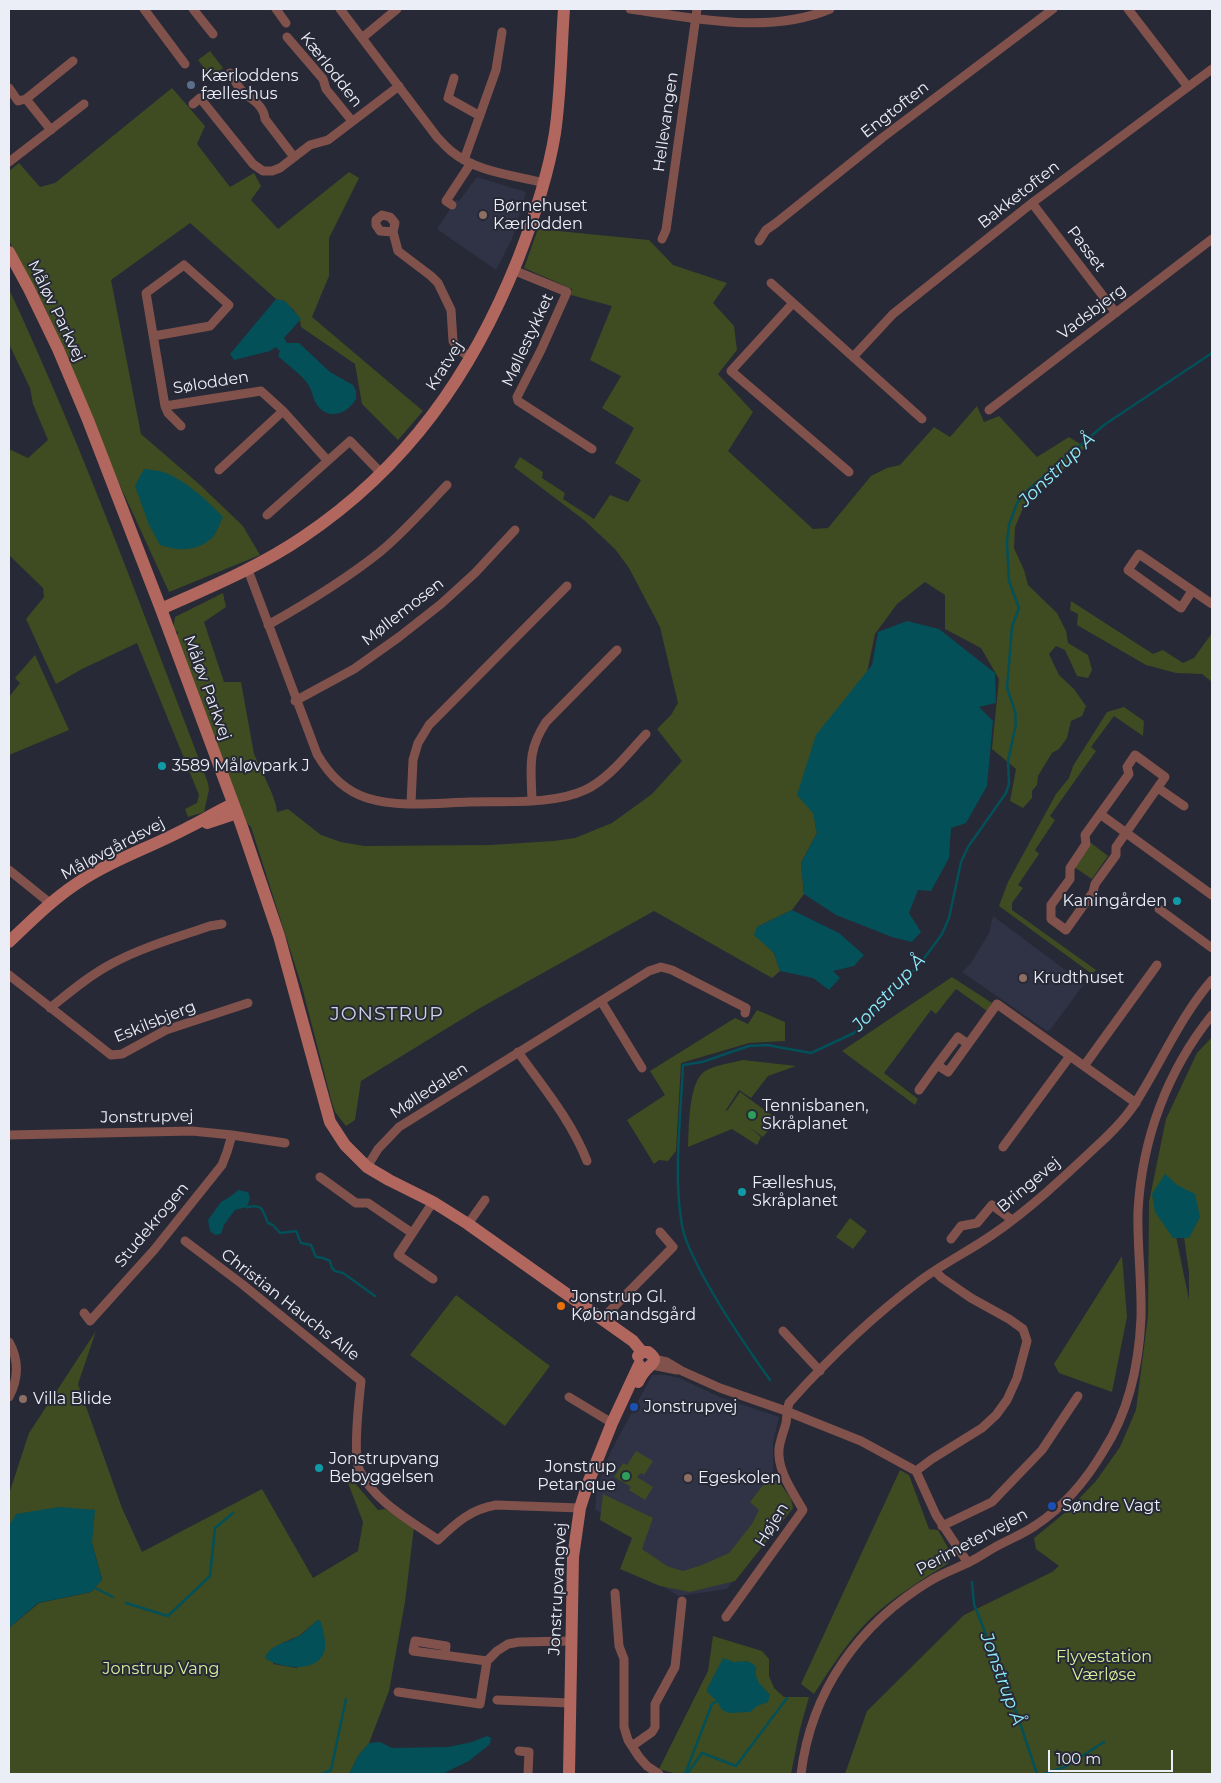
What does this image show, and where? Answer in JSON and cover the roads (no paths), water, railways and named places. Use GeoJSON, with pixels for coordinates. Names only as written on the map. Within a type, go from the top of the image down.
{"type":"FeatureCollection","features":[{"type":"Feature","properties":{"kind":"street"},"geometry":{"type":"LineString","coordinates":[[144,9],[185,64]]}},
{"type":"Feature","properties":{"kind":"street"},"geometry":{"type":"LineString","coordinates":[[193,9],[213,34]]}},
{"type":"Feature","properties":{"kind":"street","name":"Kærlodden"},"geometry":{"type":"LineString","coordinates":[[276,9],[286,23]]}},
{"type":"Feature","properties":{"kind":"street"},"geometry":{"type":"LineString","coordinates":[[340,9],[437,137],[450,151],[468,162],[494,171],[544,183]]}},
{"type":"Feature","properties":{"kind":"street"},"geometry":{"type":"LineString","coordinates":[[362,38],[397,9]]}},
{"type":"Feature","properties":{"kind":"street","name":"Kratvej"},"geometry":{"type":"LineString","coordinates":[[161,609],[248,570],[327,520],[381,473],[420,430],[445,398],[471,358],[497,308],[530,227],[544,183],[556,125],[564,9]]}},
{"type":"Feature","properties":{"kind":"street"},"geometry":{"type":"LineString","coordinates":[[630,9],[743,24],[770,22],[830,9]]}},
{"type":"Feature","properties":{"kind":"street","name":"Hellevangen"},"geometry":{"type":"LineString","coordinates":[[662,240],[666,230],[697,9]]}},
{"type":"Feature","properties":{"kind":"street","name":"Engtoften"},"geometry":{"type":"LineString","coordinates":[[759,240],[766,230],[938,95],[1053,9]]}},
{"type":"Feature","properties":{"kind":"street"},"geometry":{"type":"LineString","coordinates":[[1128,9],[1188,87]]}},
{"type":"Feature","properties":{"kind":"street"},"geometry":{"type":"LineString","coordinates":[[452,205],[446,201],[468,162],[480,116],[496,70],[502,32]]}},
{"type":"Feature","properties":{"kind":"street","name":"Kærlodden"},"geometry":{"type":"LineString","coordinates":[[287,38],[323,79],[326,89],[352,121]]}},
{"type":"Feature","properties":{"kind":"street"},"geometry":{"type":"LineString","coordinates":[[9,88],[18,101],[26,98],[74,61]]}},
{"type":"Feature","properties":{"kind":"street","name":"Bakketoften"},"geometry":{"type":"LineString","coordinates":[[853,357],[894,314],[1032,203],[1212,69]]}},
{"type":"Feature","properties":{"kind":"street"},"geometry":{"type":"LineString","coordinates":[[230,73],[264,113],[264,119],[294,158]]}},
{"type":"Feature","properties":{"kind":"street"},"geometry":{"type":"LineString","coordinates":[[454,78],[448,98],[480,116]]}},
{"type":"Feature","properties":{"kind":"street","name":"Kærlodden"},"geometry":{"type":"LineString","coordinates":[[193,104],[200,98],[253,164],[263,171],[272,171],[280,168],[310,145],[328,140],[399,86]]}},
{"type":"Feature","properties":{"kind":"street"},"geometry":{"type":"LineString","coordinates":[[26,98],[51,130]]}},
{"type":"Feature","properties":{"kind":"street"},"geometry":{"type":"LineString","coordinates":[[9,162],[84,104]]}},
{"type":"Feature","properties":{"kind":"street","name":"Passet"},"geometry":{"type":"LineString","coordinates":[[1032,203],[1116,313]]}},
{"type":"Feature","properties":{"kind":"street"},"geometry":{"type":"LineString","coordinates":[[393,232],[398,251],[432,276],[438,283],[451,310],[453,341],[457,348],[471,358]]}},
{"type":"Feature","properties":{"kind":"street","name":"Vadsbjerg"},"geometry":{"type":"LineString","coordinates":[[989,410],[1212,239]]}},
{"type":"Feature","properties":{"kind":"street","name":"Måløv Parkvej"},"geometry":{"type":"LineString","coordinates":[[9,252],[29,288],[91,429],[161,609],[235,808],[279,936],[330,1122],[345,1145],[367,1167]]}},
{"type":"Feature","properties":{"kind":"street","name":"Sølodden"},"geometry":{"type":"LineString","coordinates":[[154,336],[210,326],[229,305],[184,266],[146,293],[165,406],[168,413],[181,426]]}},
{"type":"Feature","properties":{"kind":"street","name":"Møllestykket"},"geometry":{"type":"LineString","coordinates":[[513,270],[567,292],[517,397],[518,401],[592,449]]}},
{"type":"Feature","properties":{"kind":"street"},"geometry":{"type":"LineString","coordinates":[[772,283],[922,419]]}},
{"type":"Feature","properties":{"kind":"street"},"geometry":{"type":"LineString","coordinates":[[793,303],[731,371],[849,472]]}},
{"type":"Feature","properties":{"kind":"street","name":"Sølodden"},"geometry":{"type":"LineString","coordinates":[[165,406],[262,391],[283,411],[327,460]]}},
{"type":"Feature","properties":{"kind":"street"},"geometry":{"type":"LineString","coordinates":[[219,470],[283,411]]}},
{"type":"Feature","properties":{"kind":"street"},"geometry":{"type":"LineString","coordinates":[[267,515],[350,441],[381,473]]}},
{"type":"Feature","properties":{"kind":"street"},"geometry":{"type":"LineString","coordinates":[[268,625],[310,602],[380,552],[409,526],[447,485]]}},
{"type":"Feature","properties":{"kind":"street","name":"Møllemosen"},"geometry":{"type":"LineString","coordinates":[[296,701],[354,669],[399,638],[476,573],[515,530]]}},
{"type":"Feature","properties":{"kind":"street"},"geometry":{"type":"LineString","coordinates":[[1192,591],[1181,608],[1128,570],[1140,554],[1212,604]]}},
{"type":"Feature","properties":{"kind":"street"},"geometry":{"type":"LineString","coordinates":[[248,570],[317,754],[329,772],[346,788],[365,798],[385,803],[411,803],[532,800],[564,797],[585,790],[604,778],[646,734]]}},
{"type":"Feature","properties":{"kind":"street"},"geometry":{"type":"LineString","coordinates":[[411,803],[413,760],[418,743],[430,725],[567,586]]}},
{"type":"Feature","properties":{"kind":"street"},"geometry":{"type":"LineString","coordinates":[[532,800],[532,748],[537,735],[546,722],[617,650]]}},
{"type":"Feature","properties":{"kind":"street"},"geometry":{"type":"LineString","coordinates":[[1135,755],[1164,777],[1116,847],[1116,855],[1095,884],[1094,892],[1066,930],[1051,919],[1051,905],[1070,879],[1070,868],[1086,844],[1085,835],[1100,814],[1129,774],[1127,767],[1135,755]]}},
{"type":"Feature","properties":{"kind":"street"},"geometry":{"type":"LineString","coordinates":[[1158,788],[1184,806]]}},
{"type":"Feature","properties":{"kind":"street","name":"Måløvgårdsvej"},"geometry":{"type":"LineString","coordinates":[[9,942],[77,883],[189,827],[209,823],[235,808]]}},
{"type":"Feature","properties":{"kind":"street"},"geometry":{"type":"LineString","coordinates":[[1100,814],[1212,895]]}},
{"type":"Feature","properties":{"kind":"street"},"geometry":{"type":"LineString","coordinates":[[9,870],[51,904]]}},
{"type":"Feature","properties":{"kind":"street"},"geometry":{"type":"LineString","coordinates":[[1159,909],[1212,948]]}},
{"type":"Feature","properties":{"kind":"street"},"geometry":{"type":"LineString","coordinates":[[50,1008],[111,964],[133,953],[222,924]]}},
{"type":"Feature","properties":{"kind":"street"},"geometry":{"type":"LineString","coordinates":[[1084,1066],[1157,965]]}},
{"type":"Feature","properties":{"kind":"street","name":"Mølledalen"},"geometry":{"type":"LineString","coordinates":[[367,1167],[378,1149],[399,1127],[649,970],[661,967],[672,970],[746,1008],[745,1014]]}},
{"type":"Feature","properties":{"kind":"street","name":"Eskilsbjerg"},"geometry":{"type":"LineString","coordinates":[[9,975],[110,1054],[122,1054],[166,1030],[248,1003]]}},
{"type":"Feature","properties":{"kind":"street","name":"Bringevej"},"geometry":{"type":"LineString","coordinates":[[786,1411],[789,1403],[820,1371],[888,1306],[934,1271],[992,1235],[1012,1220],[1099,1144],[1119,1124],[1136,1103],[1180,1023],[1212,980]]}},
{"type":"Feature","properties":{"kind":"street"},"geometry":{"type":"LineString","coordinates":[[601,1001],[642,1068]]}},
{"type":"Feature","properties":{"kind":"street"},"geometry":{"type":"LineString","coordinates":[[919,1090],[937,1065],[948,1072],[997,1004],[1136,1103]]}},
{"type":"Feature","properties":{"kind":"street","name":"Perimetervejen"},"geometry":{"type":"LineString","coordinates":[[801,1774],[808,1735],[822,1697],[838,1668],[855,1644],[902,1598],[932,1580],[1021,1535],[1059,1507],[1091,1471],[1116,1429],[1130,1390],[1138,1350],[1141,1316],[1138,1212],[1141,1176],[1147,1146],[1157,1112],[1172,1077],[1186,1051],[1212,1015]]}},
{"type":"Feature","properties":{"kind":"street"},"geometry":{"type":"LineString","coordinates":[[518,1052],[565,1117],[587,1161]]}},
{"type":"Feature","properties":{"kind":"street"},"geometry":{"type":"LineString","coordinates":[[1003,1147],[1070,1056]]}},
{"type":"Feature","properties":{"kind":"street","name":"Jonstrupvej"},"geometry":{"type":"LineString","coordinates":[[9,1135],[192,1132],[232,1135],[285,1143]]}},
{"type":"Feature","properties":{"kind":"street","name":"Studekrogen"},"geometry":{"type":"LineString","coordinates":[[84,1313],[90,1321],[159,1244],[222,1165],[228,1152],[232,1135]]}},
{"type":"Feature","properties":{"kind":"street"},"geometry":{"type":"LineString","coordinates":[[367,1167],[433,1202],[468,1224],[633,1341],[645,1361],[682,1371],[720,1388],[786,1411],[861,1441],[916,1471],[942,1526],[968,1562]]}},
{"type":"Feature","properties":{"kind":"street"},"geometry":{"type":"LineString","coordinates":[[320,1177],[356,1203],[368,1203],[412,1233]]}},
{"type":"Feature","properties":{"kind":"street"},"geometry":{"type":"LineString","coordinates":[[468,1224],[484,1200]]}},
{"type":"Feature","properties":{"kind":"street"},"geometry":{"type":"LineString","coordinates":[[432,1279],[398,1254],[433,1202]]}},
{"type":"Feature","properties":{"kind":"street"},"geometry":{"type":"LineString","coordinates":[[951,1239],[961,1226],[977,1223],[992,1205],[1012,1220]]}},
{"type":"Feature","properties":{"kind":"street"},"geometry":{"type":"LineString","coordinates":[[602,1319],[673,1248],[660,1232]]}},
{"type":"Feature","properties":{"kind":"street","name":"Christian Hauchs Alle"},"geometry":{"type":"LineString","coordinates":[[186,1241],[361,1380],[358,1421],[358,1468],[380,1497],[438,1540],[460,1519],[485,1507],[496,1505],[580,1508]]}},
{"type":"Feature","properties":{"kind":"street"},"geometry":{"type":"LineString","coordinates":[[916,1471],[982,1428],[996,1415],[1007,1400],[1017,1378],[1028,1341],[1023,1329],[971,1298],[934,1271]]}},
{"type":"Feature","properties":{"kind":"street"},"geometry":{"type":"LineString","coordinates":[[783,1331],[820,1371]]}},
{"type":"Feature","properties":{"kind":"street"},"geometry":{"type":"LineString","coordinates":[[9,1342],[16,1360],[17,1373],[14,1388],[9,1397]]}},
{"type":"Feature","properties":{"kind":"street","name":"Jonstrupvangvej"},"geometry":{"type":"LineString","coordinates":[[569,1774],[573,1557],[580,1508],[623,1398],[633,1388],[645,1361]]}},
{"type":"Feature","properties":{"kind":"street"},"geometry":{"type":"LineString","coordinates":[[942,1526],[992,1502],[1042,1450],[1078,1396]]}},
{"type":"Feature","properties":{"kind":"street"},"geometry":{"type":"LineString","coordinates":[[568,1397],[612,1423]]}},
{"type":"Feature","properties":{"kind":"street","name":"Højen"},"geometry":{"type":"LineString","coordinates":[[726,1617],[803,1510],[785,1477],[780,1461],[779,1449],[787,1420],[786,1411]]}},
{"type":"Feature","properties":{"kind":"street"},"geometry":{"type":"LineString","coordinates":[[615,1593],[619,1646],[624,1659],[624,1728],[632,1746],[647,1766],[659,1774]]}},
{"type":"Feature","properties":{"kind":"street"},"geometry":{"type":"LineString","coordinates":[[632,1746],[652,1732],[655,1727],[655,1704],[675,1667],[682,1601]]}},
{"type":"Feature","properties":{"kind":"street"},"geometry":{"type":"LineString","coordinates":[[398,1692],[480,1704],[487,1661],[508,1644],[571,1641]]}},
{"type":"Feature","properties":{"kind":"street"},"geometry":{"type":"LineString","coordinates":[[445,1655],[487,1661]]}},
{"type":"Feature","properties":{"kind":"street"},"geometry":{"type":"LineString","coordinates":[[497,1700],[570,1703]]}},
{"type":"Feature","properties":{"kind":"street"},"geometry":{"type":"LineString","coordinates":[[519,1751],[529,1752],[528,1774]]}},
{"type":"Feature","properties":{"kind":"waterway","name":"Jonstrup Å"},"geometry":{"type":"LineString","coordinates":[[770,1380],[734,1328],[710,1288],[693,1256],[683,1231],[678,1187],[679,1125],[683,1065],[702,1062],[749,1046],[767,1045],[811,1053],[854,1033],[920,964],[942,934],[949,918],[961,862],[968,847],[1006,793],[1009,784],[1008,761],[1016,724],[1015,711],[1007,688],[1012,627],[1019,608],[1009,581],[1007,542],[1009,525],[1017,503],[1029,489],[1104,425],[1212,353]]}},
{"type":"Feature","properties":{"kind":"waterway"},"geometry":{"type":"LineString","coordinates":[[247,1207],[260,1207],[268,1223],[273,1225],[280,1233],[296,1231],[301,1243],[311,1245],[316,1257],[330,1261],[335,1271],[343,1273],[375,1296]]}},
{"type":"Feature","properties":{"kind":"waterway"},"geometry":{"type":"LineString","coordinates":[[126,1603],[168,1616],[210,1576],[215,1528],[233,1513]]}},
{"type":"Feature","properties":{"kind":"waterway","name":"Jonstrup Å"},"geometry":{"type":"LineString","coordinates":[[972,1582],[974,1604],[1018,1717],[1037,1774]]}},
{"type":"Feature","properties":{"kind":"waterway"},"geometry":{"type":"LineString","coordinates":[[95,1588],[113,1597]]}},
{"type":"Feature","properties":{"kind":"waterway"},"geometry":{"type":"LineString","coordinates":[[687,1774],[702,1753],[736,1766],[787,1698]]}},
{"type":"Feature","properties":{"kind":"waterway"},"geometry":{"type":"LineString","coordinates":[[322,1774],[331,1770],[346,1699]]}},
{"type":"Feature","properties":{"kind":"waterway"},"geometry":{"type":"LineString","coordinates":[[685,1774],[712,1704],[717,1701]]}},
{"type":"Feature","properties":{"kind":"waterway"},"geometry":{"type":"LineString","coordinates":[[1044,1774],[1065,1767],[1104,1742]]}},
{"type":"Feature","properties":{"kind":"place","name":"Kærloddens fælleshus"},"geometry":{"type":"Point","coordinates":[191,85]}},
{"type":"Feature","properties":{"kind":"place","name":"Børnehuset Kærlodden"},"geometry":{"type":"Point","coordinates":[483,215]}},
{"type":"Feature","properties":{"kind":"place","name":"3589 Måløvpark J"},"geometry":{"type":"Point","coordinates":[162,766]}},
{"type":"Feature","properties":{"kind":"place","name":"Kaningården"},"geometry":{"type":"Point","coordinates":[1177,901]}},
{"type":"Feature","properties":{"kind":"place","name":"Krudthuset"},"geometry":{"type":"Point","coordinates":[1023,978]}},
{"type":"Feature","properties":{"kind":"place","name":"Tennisbanen, Skråplanet"},"geometry":{"type":"Point","coordinates":[752,1115]}},
{"type":"Feature","properties":{"kind":"place","name":"Fælleshus, Skråplanet"},"geometry":{"type":"Point","coordinates":[742,1192]}},
{"type":"Feature","properties":{"kind":"place","name":"Jonstrup Gl. Købmandsgård"},"geometry":{"type":"Point","coordinates":[561,1306]}},
{"type":"Feature","properties":{"kind":"place","name":"Villa Blide"},"geometry":{"type":"Point","coordinates":[23,1399]}},
{"type":"Feature","properties":{"kind":"place","name":"Jonstrupvej"},"geometry":{"type":"Point","coordinates":[634,1407]}},
{"type":"Feature","properties":{"kind":"place","name":"Jonstrupvang Bebyggelsen"},"geometry":{"type":"Point","coordinates":[319,1468]}},
{"type":"Feature","properties":{"kind":"place","name":"Jonstrup Petanque"},"geometry":{"type":"Point","coordinates":[626,1476]}},
{"type":"Feature","properties":{"kind":"place","name":"Egeskolen"},"geometry":{"type":"Point","coordinates":[688,1478]}},
{"type":"Feature","properties":{"kind":"place","name":"Søndre Vagt"},"geometry":{"type":"Point","coordinates":[1052,1506]}},
{"type":"Feature","properties":{"kind":"district","name":"JONSTRUP"},"geometry":{"type":"Point","coordinates":[387,1014]}},
{"type":"Feature","properties":{"kind":"park label","name":"Flyvestation Værløse"},"geometry":{"type":"Point","coordinates":[1104,1666]}},
{"type":"Feature","properties":{"kind":"park label","name":"Jonstrup Vang"},"geometry":{"type":"Point","coordinates":[161,1669]}}]}
